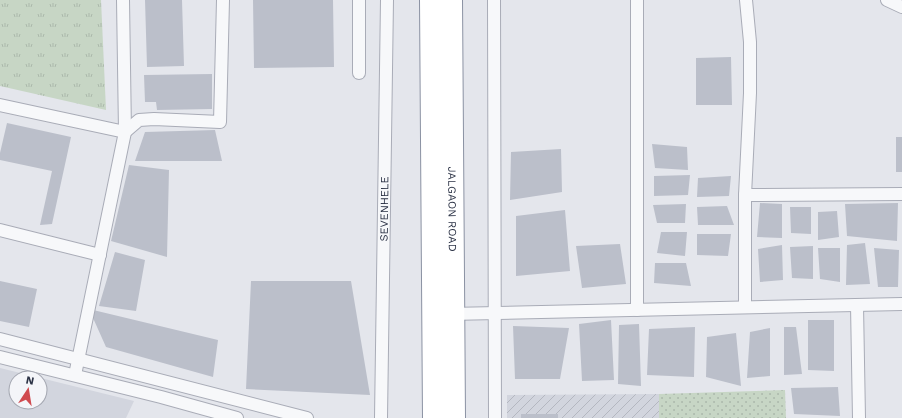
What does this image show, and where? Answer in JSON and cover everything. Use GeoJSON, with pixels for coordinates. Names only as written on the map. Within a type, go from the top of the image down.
{"type":"FeatureCollection","features":[{"type":"Feature","properties":{"kind":"highway","name":"JALGAON ROAD"},"geometry":{"type":"LineString","coordinates":[[431,0],[443,314],[454,418]]}},
{"type":"Feature","properties":{"kind":"highway","name":"JALGAON ROAD"},"geometry":{"type":"LineString","coordinates":[[434,418],[443,314],[451,0]]}},
{"type":"Feature","properties":{"kind":"street"},"geometry":{"type":"LineString","coordinates":[[75,375],[125,132],[123,0]]}},
{"type":"Feature","properties":{"kind":"street"},"geometry":{"type":"LineString","coordinates":[[125,132],[139,120],[154,119],[220,122],[223,0]]}},
{"type":"Feature","properties":{"kind":"street"},"geometry":{"type":"LineString","coordinates":[[359,0],[359,73]]}},
{"type":"Feature","properties":{"kind":"street","name":"SEVENHELE"},"geometry":{"type":"LineString","coordinates":[[381,418],[387,0]]}},
{"type":"Feature","properties":{"kind":"street"},"geometry":{"type":"LineString","coordinates":[[494,0],[495,418]]}},
{"type":"Feature","properties":{"kind":"street"},"geometry":{"type":"LineString","coordinates":[[637,0],[637,310]]}},
{"type":"Feature","properties":{"kind":"street"},"geometry":{"type":"LineString","coordinates":[[745,307],[745,195],[750,93],[750,42],[746,0]]}},
{"type":"Feature","properties":{"kind":"street"},"geometry":{"type":"LineString","coordinates":[[887,0],[902,7]]}},
{"type":"Feature","properties":{"kind":"street"},"geometry":{"type":"LineString","coordinates":[[0,106],[125,132]]}},
{"type":"Feature","properties":{"kind":"street"},"geometry":{"type":"LineString","coordinates":[[745,195],[902,194]]}},
{"type":"Feature","properties":{"kind":"street"},"geometry":{"type":"LineString","coordinates":[[0,230],[100,255]]}},
{"type":"Feature","properties":{"kind":"street"},"geometry":{"type":"LineString","coordinates":[[857,304],[860,418]]}},
{"type":"Feature","properties":{"kind":"street"},"geometry":{"type":"LineString","coordinates":[[443,314],[902,304]]}},
{"type":"Feature","properties":{"kind":"street"},"geometry":{"type":"LineString","coordinates":[[0,339],[279,415],[307,418]]}},
{"type":"Feature","properties":{"kind":"street"},"geometry":{"type":"LineString","coordinates":[[0,357],[161,397],[237,418]]}},
{"type":"Feature","properties":{"kind":"shaded area"},"geometry":{"type":"Polygon","coordinates":[[[0,368],[8,370],[8,410],[48,410],[48,380],[134,401],[126,418],[0,418],[0,368]]]}},
{"type":"Feature","properties":{"kind":"shaded area"},"geometry":{"type":"Polygon","coordinates":[[[659,394],[659,418],[507,418],[507,395],[659,394]]]}},
{"type":"Feature","properties":{"kind":"green space"},"geometry":{"type":"Polygon","coordinates":[[[0,0],[101,0],[106,110],[0,86],[0,0]]]}},
{"type":"Feature","properties":{"kind":"green space"},"geometry":{"type":"Polygon","coordinates":[[[785,390],[786,418],[659,418],[659,394],[785,390]]]}},
{"type":"Feature","properties":{"kind":"building"},"geometry":{"type":"Polygon","coordinates":[[[145,0],[182,0],[184,66],[147,67],[145,0]]]}},
{"type":"Feature","properties":{"kind":"building"},"geometry":{"type":"Polygon","coordinates":[[[253,0],[333,0],[334,67],[254,68],[253,0]]]}},
{"type":"Feature","properties":{"kind":"building"},"geometry":{"type":"Polygon","coordinates":[[[731,57],[732,105],[696,105],[696,58],[731,57]]]}},
{"type":"Feature","properties":{"kind":"building"},"geometry":{"type":"Polygon","coordinates":[[[212,74],[212,109],[157,110],[156,102],[145,102],[144,75],[212,74]]]}},
{"type":"Feature","properties":{"kind":"building"},"geometry":{"type":"Polygon","coordinates":[[[7,123],[71,137],[52,224],[40,225],[52,171],[0,160],[0,153],[7,123]]]}},
{"type":"Feature","properties":{"kind":"building"},"geometry":{"type":"Polygon","coordinates":[[[215,130],[222,161],[135,161],[145,132],[215,130]]]}},
{"type":"Feature","properties":{"kind":"building"},"geometry":{"type":"Polygon","coordinates":[[[896,137],[902,137],[902,172],[896,172],[896,137]]]}},
{"type":"Feature","properties":{"kind":"building"},"geometry":{"type":"Polygon","coordinates":[[[652,144],[687,147],[688,170],[655,168],[652,144]]]}},
{"type":"Feature","properties":{"kind":"building"},"geometry":{"type":"Polygon","coordinates":[[[561,149],[562,192],[510,200],[511,152],[561,149]]]}},
{"type":"Feature","properties":{"kind":"building"},"geometry":{"type":"Polygon","coordinates":[[[129,165],[169,170],[167,257],[111,241],[129,165]]]}},
{"type":"Feature","properties":{"kind":"building"},"geometry":{"type":"Polygon","coordinates":[[[690,175],[688,195],[654,196],[654,176],[690,175]]]}},
{"type":"Feature","properties":{"kind":"building"},"geometry":{"type":"Polygon","coordinates":[[[731,176],[729,196],[697,197],[698,178],[731,176]]]}},
{"type":"Feature","properties":{"kind":"building"},"geometry":{"type":"Polygon","coordinates":[[[760,203],[782,204],[782,238],[757,237],[760,203]]]}},
{"type":"Feature","properties":{"kind":"building"},"geometry":{"type":"Polygon","coordinates":[[[898,203],[897,241],[847,236],[845,204],[898,203]]]}},
{"type":"Feature","properties":{"kind":"building"},"geometry":{"type":"Polygon","coordinates":[[[686,204],[685,223],[657,223],[653,205],[686,204]]]}},
{"type":"Feature","properties":{"kind":"building"},"geometry":{"type":"Polygon","coordinates":[[[727,206],[734,225],[698,225],[697,207],[727,206]]]}},
{"type":"Feature","properties":{"kind":"building"},"geometry":{"type":"Polygon","coordinates":[[[790,207],[811,207],[811,234],[791,233],[790,207]]]}},
{"type":"Feature","properties":{"kind":"building"},"geometry":{"type":"Polygon","coordinates":[[[565,210],[570,271],[516,276],[516,216],[565,210]]]}},
{"type":"Feature","properties":{"kind":"building"},"geometry":{"type":"Polygon","coordinates":[[[837,211],[839,237],[818,240],[818,212],[837,211]]]}},
{"type":"Feature","properties":{"kind":"building"},"geometry":{"type":"Polygon","coordinates":[[[661,232],[687,232],[685,256],[657,253],[661,232]]]}},
{"type":"Feature","properties":{"kind":"building"},"geometry":{"type":"Polygon","coordinates":[[[697,234],[731,234],[728,256],[697,255],[697,234]]]}},
{"type":"Feature","properties":{"kind":"building"},"geometry":{"type":"Polygon","coordinates":[[[865,243],[870,284],[846,285],[847,245],[865,243]]]}},
{"type":"Feature","properties":{"kind":"building"},"geometry":{"type":"Polygon","coordinates":[[[620,244],[626,284],[582,288],[576,246],[620,244]]]}},
{"type":"Feature","properties":{"kind":"building"},"geometry":{"type":"Polygon","coordinates":[[[782,245],[783,280],[760,282],[758,249],[782,245]]]}},
{"type":"Feature","properties":{"kind":"building"},"geometry":{"type":"Polygon","coordinates":[[[813,246],[813,279],[792,278],[790,247],[813,246]]]}},
{"type":"Feature","properties":{"kind":"building"},"geometry":{"type":"Polygon","coordinates":[[[818,248],[840,248],[840,282],[820,279],[818,248]]]}},
{"type":"Feature","properties":{"kind":"building"},"geometry":{"type":"Polygon","coordinates":[[[874,248],[899,250],[898,287],[878,287],[874,248]]]}},
{"type":"Feature","properties":{"kind":"building"},"geometry":{"type":"Polygon","coordinates":[[[115,252],[145,260],[136,311],[99,306],[115,252]]]}},
{"type":"Feature","properties":{"kind":"building"},"geometry":{"type":"Polygon","coordinates":[[[655,263],[686,263],[691,286],[654,283],[655,263]]]}},
{"type":"Feature","properties":{"kind":"building"},"geometry":{"type":"Polygon","coordinates":[[[0,281],[37,289],[29,327],[0,321],[0,281]]]}},
{"type":"Feature","properties":{"kind":"building"},"geometry":{"type":"Polygon","coordinates":[[[251,281],[351,281],[370,395],[246,389],[251,281]]]}},
{"type":"Feature","properties":{"kind":"building"},"geometry":{"type":"Polygon","coordinates":[[[89,309],[218,340],[213,377],[106,347],[89,309]]]}},
{"type":"Feature","properties":{"kind":"building"},"geometry":{"type":"Polygon","coordinates":[[[611,320],[614,380],[582,381],[579,324],[611,320]]]}},
{"type":"Feature","properties":{"kind":"building"},"geometry":{"type":"Polygon","coordinates":[[[808,320],[834,320],[834,371],[808,370],[808,320]]]}},
{"type":"Feature","properties":{"kind":"building"},"geometry":{"type":"Polygon","coordinates":[[[639,324],[641,386],[618,384],[619,325],[639,324]]]}},
{"type":"Feature","properties":{"kind":"building"},"geometry":{"type":"Polygon","coordinates":[[[513,326],[569,328],[560,379],[515,379],[513,326]]]}},
{"type":"Feature","properties":{"kind":"building"},"geometry":{"type":"Polygon","coordinates":[[[695,327],[694,377],[647,375],[649,329],[695,327]]]}},
{"type":"Feature","properties":{"kind":"building"},"geometry":{"type":"Polygon","coordinates":[[[784,327],[796,327],[802,374],[784,375],[784,327]]]}},
{"type":"Feature","properties":{"kind":"building"},"geometry":{"type":"Polygon","coordinates":[[[770,328],[770,376],[747,378],[750,332],[770,328]]]}},
{"type":"Feature","properties":{"kind":"building"},"geometry":{"type":"Polygon","coordinates":[[[736,333],[741,386],[706,377],[707,337],[736,333]]]}},
{"type":"Feature","properties":{"kind":"building"},"geometry":{"type":"Polygon","coordinates":[[[838,387],[840,416],[794,414],[791,388],[838,387]]]}},
{"type":"Feature","properties":{"kind":"building"},"geometry":{"type":"Polygon","coordinates":[[[521,414],[558,414],[558,418],[521,418],[521,414]]]}}]}
